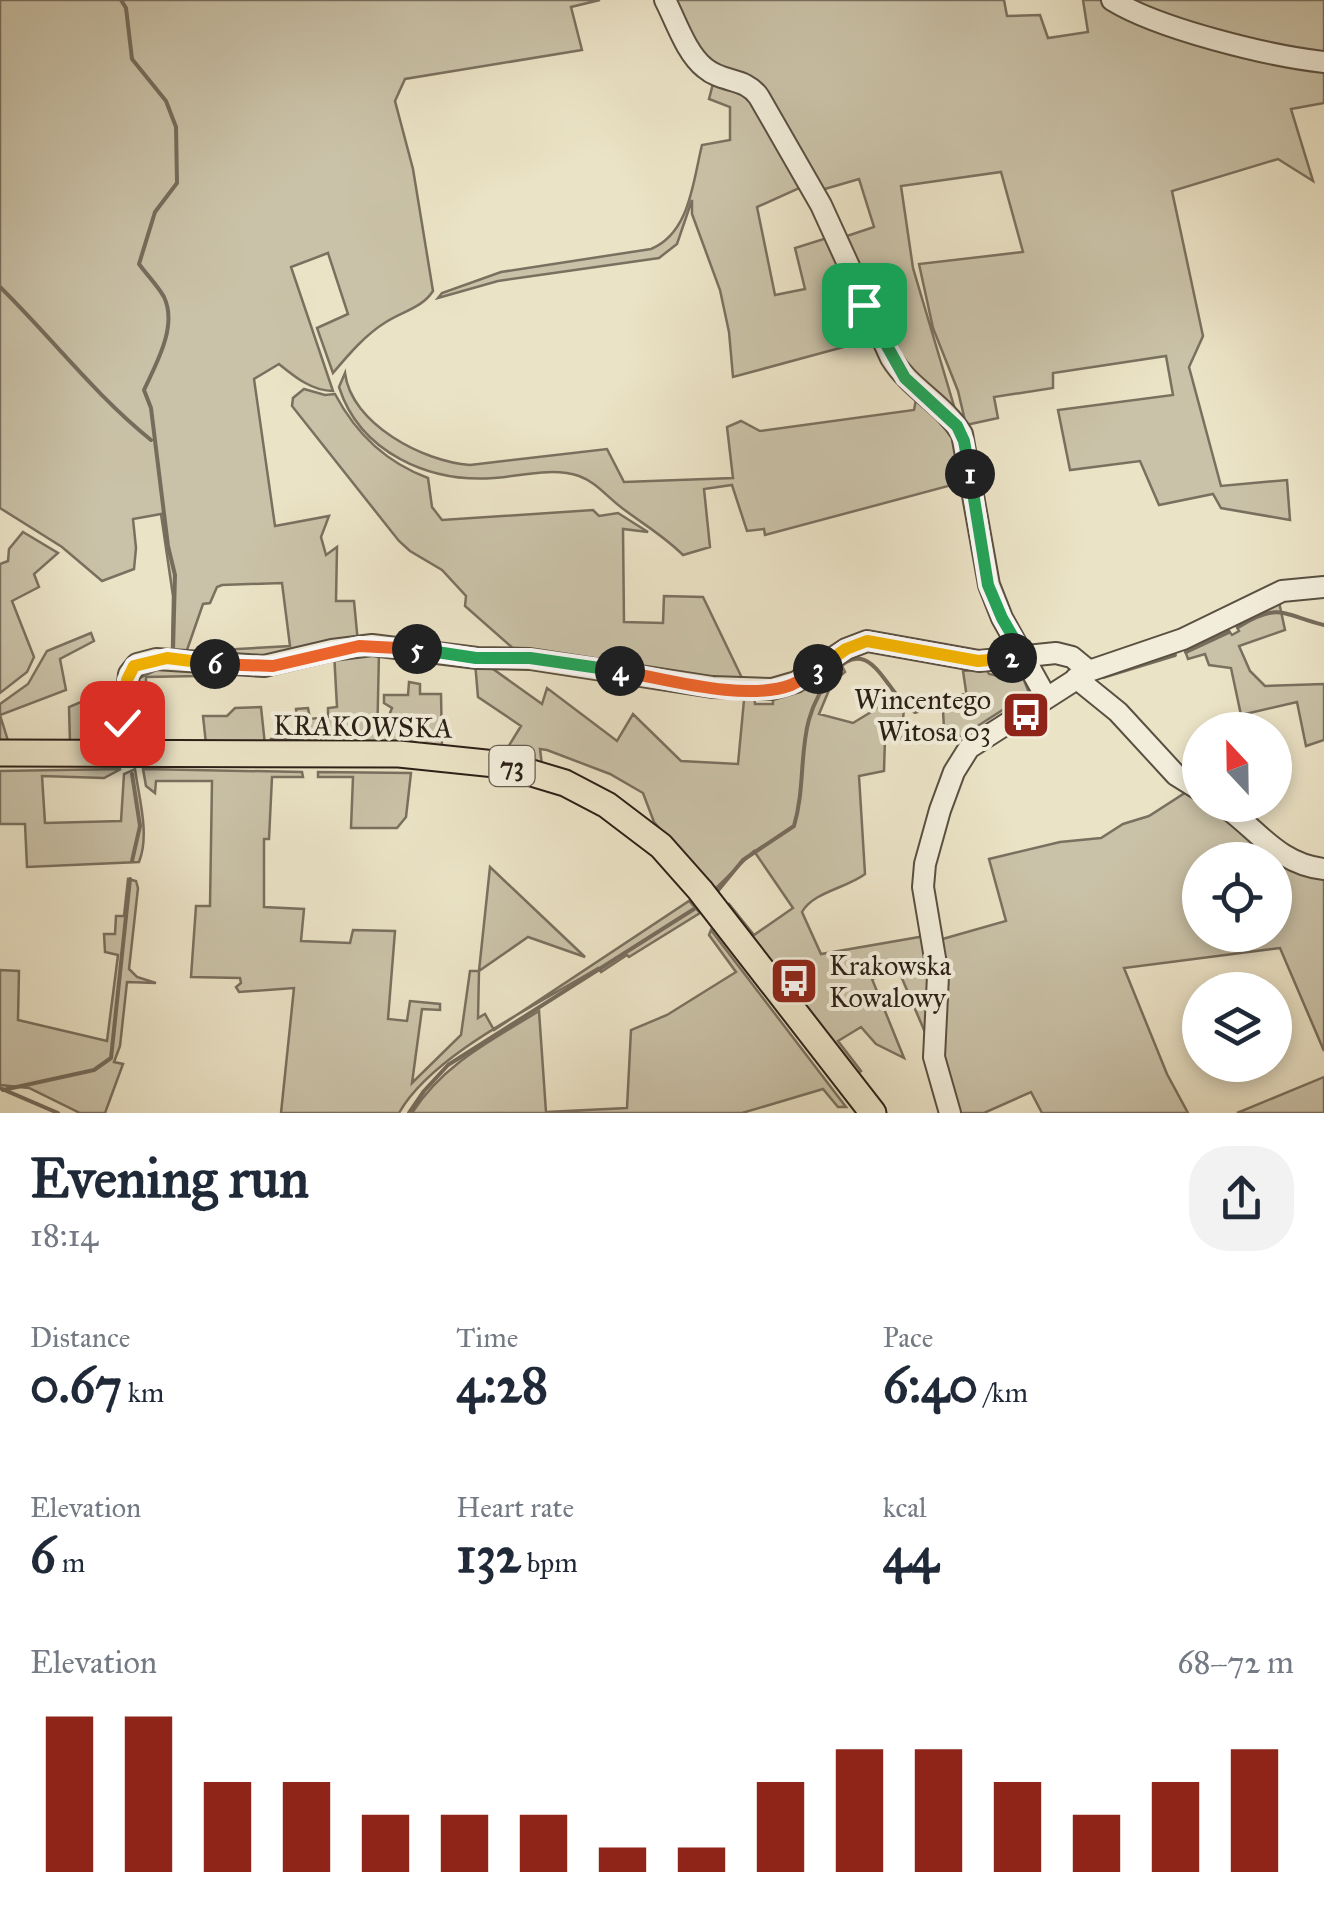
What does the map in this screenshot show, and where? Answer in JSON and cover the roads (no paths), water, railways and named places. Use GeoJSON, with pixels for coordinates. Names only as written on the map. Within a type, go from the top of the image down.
{"type":"FeatureCollection","features":[{"type":"Feature","properties":{"kind":"main road","name":"KRAKOWSKA"},"geometry":{"type":"LineString","coordinates":[[0,753],[400,754],[462,758],[524,770],[587,793],[642,828],[670,856],[873,1113]]}},
{"type":"Feature","properties":{"kind":"street"},"geometry":{"type":"LineString","coordinates":[[665,0],[703,67],[746,84],[760,97],[821,205],[864,305],[898,368],[962,434],[988,585],[1046,697]]}},
{"type":"Feature","properties":{"kind":"street"},"geometry":{"type":"LineString","coordinates":[[1112,0],[1160,21],[1289,58],[1324,62]]}},
{"type":"Feature","properties":{"kind":"street"},"geometry":{"type":"LineString","coordinates":[[950,1113],[934,1057],[938,976],[924,887],[925,864],[954,772],[969,748],[1083,674],[1184,639],[1282,591],[1324,587]]}},
{"type":"Feature","properties":{"kind":"street"},"geometry":{"type":"LineString","coordinates":[[121,753],[129,674],[137,664],[156,659],[264,666],[372,645],[476,658],[530,658],[748,690],[790,686],[846,649],[867,641],[978,661],[1056,652],[1072,658],[1182,779]]}},
{"type":"Feature","properties":{"kind":"street"},"geometry":{"type":"LineString","coordinates":[[1243,822],[1283,857],[1303,866],[1324,869]]}},
{"type":"Feature","properties":{"kind":"waterway"},"geometry":{"type":"LineString","coordinates":[[121,0],[126,8],[132,59],[166,101],[176,127],[177,183],[155,212],[139,264],[162,293],[168,308],[164,345],[144,390],[151,408],[175,575],[173,651]]}},
{"type":"Feature","properties":{"kind":"waterway"},"geometry":{"type":"LineString","coordinates":[[0,287],[92,385],[151,440]]}},
{"type":"Feature","properties":{"kind":"waterway"},"geometry":{"type":"LineString","coordinates":[[1238,627],[1272,612],[1324,625]]}},
{"type":"Feature","properties":{"kind":"waterway"},"geometry":{"type":"LineString","coordinates":[[1186,652],[1229,632]]}},
{"type":"Feature","properties":{"kind":"waterway"},"geometry":{"type":"LineString","coordinates":[[1103,677],[1175,655]]}},
{"type":"Feature","properties":{"kind":"waterway"},"geometry":{"type":"LineString","coordinates":[[715,894],[743,860],[794,826],[812,709],[843,664],[857,659],[868,662],[915,712],[964,695]]}},
{"type":"Feature","properties":{"kind":"waterway"},"geometry":{"type":"LineString","coordinates":[[138,678],[161,667]]}},
{"type":"Feature","properties":{"kind":"waterway"},"geometry":{"type":"LineString","coordinates":[[132,774],[140,826],[132,861]]}},
{"type":"Feature","properties":{"kind":"waterway"},"geometry":{"type":"LineString","coordinates":[[3,1090],[94,1070],[111,1058],[130,879]]}},
{"type":"Feature","properties":{"kind":"waterway"},"geometry":{"type":"LineString","coordinates":[[409,1113],[448,1065],[694,909]]}},
{"type":"Feature","properties":{"kind":"waterway"},"geometry":{"type":"LineString","coordinates":[[0,1088],[58,1113]]}},
{"type":"Feature","properties":{"kind":"place","name":"Wincentego Witosa 03"},"geometry":{"type":"Point","coordinates":[1026,715]}},
{"type":"Feature","properties":{"kind":"place","name":"Krakowska Kowalowy"},"geometry":{"type":"Point","coordinates":[794,981]}}]}
